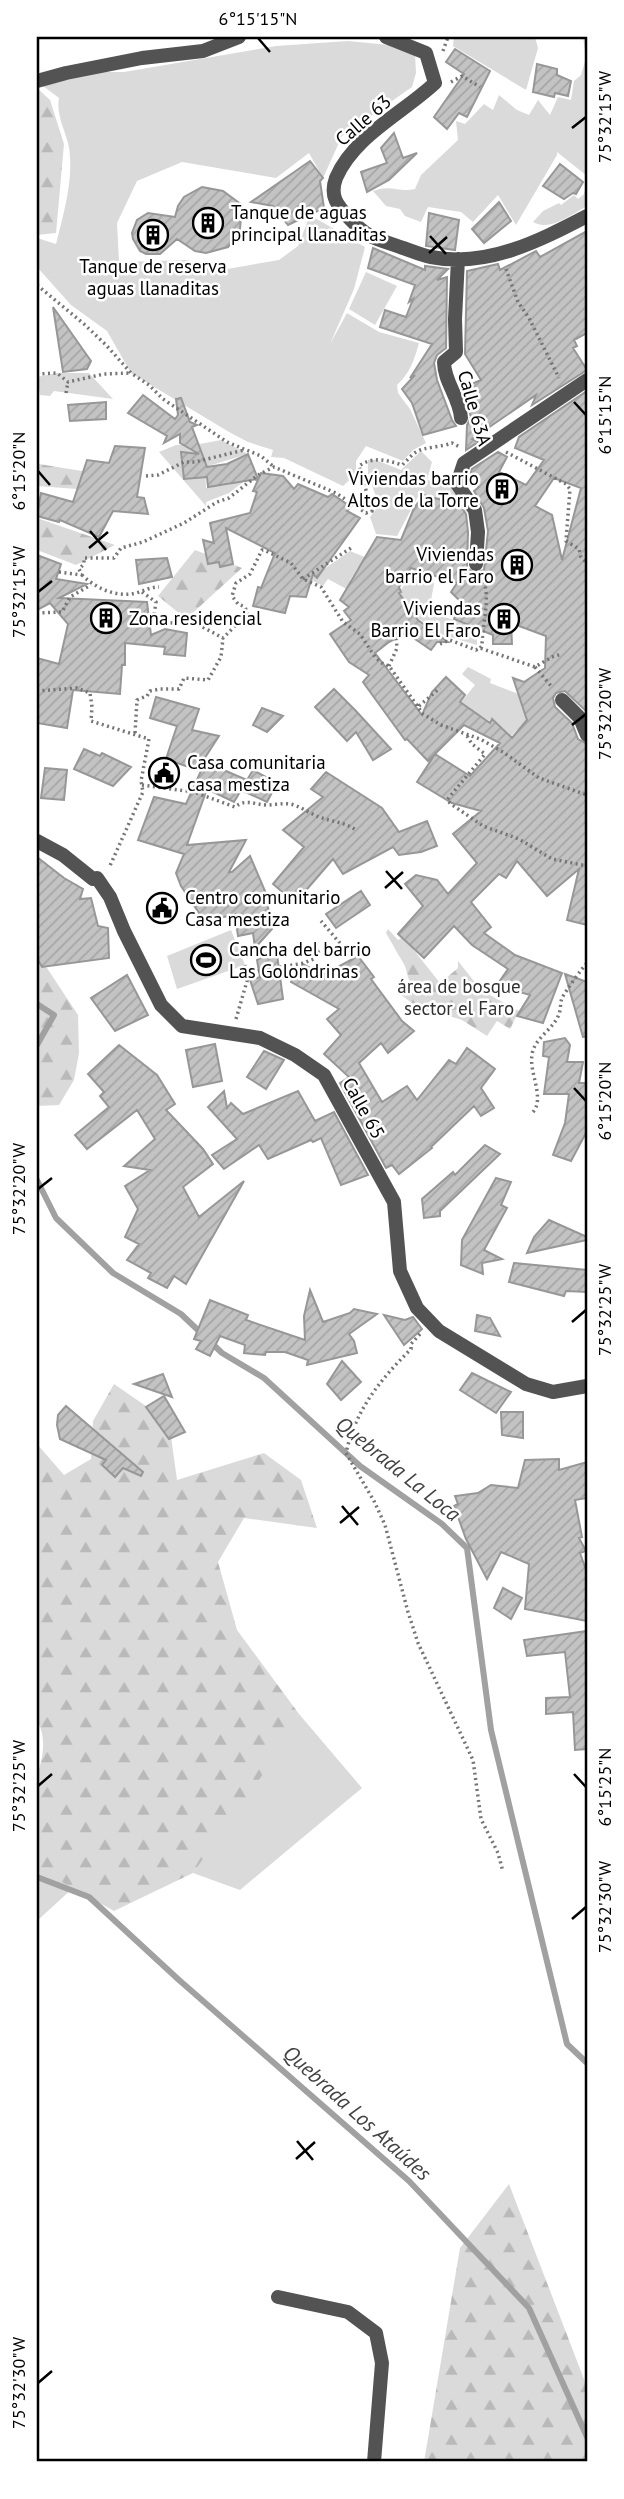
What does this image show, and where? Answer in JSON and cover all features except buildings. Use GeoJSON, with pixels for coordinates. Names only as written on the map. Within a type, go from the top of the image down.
{"type":"FeatureCollection","features":[{"type":"Feature","properties":{"kind":"street"},"geometry":{"type":"LineString","coordinates":[[37,81],[142,58],[203,51],[239,37]]}},
{"type":"Feature","properties":{"kind":"street"},"geometry":{"type":"LineString","coordinates":[[386,37],[426,53],[435,83]]}},
{"type":"Feature","properties":{"kind":"street","name":"Calle 63"},"geometry":{"type":"LineString","coordinates":[[435,83],[419,99],[370,136],[344,162],[335,181],[333,196],[338,208],[366,235],[431,257],[486,258],[554,233],[587,216]]}},
{"type":"Feature","properties":{"kind":"street","name":"Calle 63A"},"geometry":{"type":"LineString","coordinates":[[458,258],[456,352],[444,362],[444,372],[461,418]]}},
{"type":"Feature","properties":{"kind":"street"},"geometry":{"type":"LineString","coordinates":[[470,460],[587,380]]}},
{"type":"Feature","properties":{"kind":"street","name":"Calle 63A"},"geometry":{"type":"LineString","coordinates":[[470,460],[464,463],[457,484],[475,510],[478,531],[476,564]]}},
{"type":"Feature","properties":{"kind":"street"},"geometry":{"type":"LineString","coordinates":[[562,700],[580,718],[587,735]]}},
{"type":"Feature","properties":{"kind":"street","name":"Calle 65"},"geometry":{"type":"LineString","coordinates":[[37,841],[63,855],[93,879],[97,878],[110,897],[160,1005],[182,1026],[261,1038],[295,1055],[324,1075],[394,1202],[400,1271],[416,1308],[439,1331],[526,1384],[553,1392],[587,1386]]}},
{"type":"Feature","properties":{"kind":"street"},"geometry":{"type":"LineString","coordinates":[[278,2297],[348,2312],[376,2333],[382,2363],[374,2462]]}},
{"type":"Feature","properties":{"kind":"path"},"geometry":{"type":"LineString","coordinates":[[435,83],[445,85],[462,76],[480,87]]}},
{"type":"Feature","properties":{"kind":"path"},"geometry":{"type":"LineString","coordinates":[[500,254],[518,302],[529,318],[554,372],[568,391]]}},
{"type":"Feature","properties":{"kind":"path"},"geometry":{"type":"LineString","coordinates":[[37,285],[106,345],[131,373],[190,418],[227,442],[261,456],[274,467],[336,493],[366,513],[372,511],[358,469],[367,460],[389,460],[402,465],[414,453],[452,443],[458,445],[470,460]]}},
{"type":"Feature","properties":{"kind":"path"},"geometry":{"type":"LineString","coordinates":[[37,374],[57,373],[68,382]]}},
{"type":"Feature","properties":{"kind":"path"},"geometry":{"type":"LineString","coordinates":[[68,382],[104,374],[131,373]]}},
{"type":"Feature","properties":{"kind":"path"},"geometry":{"type":"LineString","coordinates":[[66,393],[68,382]]}},
{"type":"Feature","properties":{"kind":"path","name":"Calle 63A"},"geometry":{"type":"LineString","coordinates":[[461,418],[470,460]]}},
{"type":"Feature","properties":{"kind":"path"},"geometry":{"type":"LineString","coordinates":[[146,476],[158,475],[184,462],[195,462],[244,450]]}},
{"type":"Feature","properties":{"kind":"path"},"geometry":{"type":"LineString","coordinates":[[505,451],[566,484],[570,489],[566,541],[579,549],[581,557],[587,563]]}},
{"type":"Feature","properties":{"kind":"path"},"geometry":{"type":"LineString","coordinates":[[159,587],[131,594],[120,593],[91,585],[79,569],[85,564],[84,558],[114,558],[121,548],[184,523],[217,502],[229,498],[258,475],[274,467]]}},
{"type":"Feature","properties":{"kind":"path"},"geometry":{"type":"LineString","coordinates":[[303,579],[351,548]]}},
{"type":"Feature","properties":{"kind":"path"},"geometry":{"type":"LineString","coordinates":[[135,733],[138,700],[147,696],[150,691],[179,690],[184,678],[208,680],[221,657],[223,638],[243,618],[249,618],[245,607],[238,604],[232,596],[236,583],[250,574],[262,550],[291,563],[303,579],[321,587],[344,622],[360,634],[375,657],[389,666],[423,714],[434,722],[480,739],[539,778],[587,795]]}},
{"type":"Feature","properties":{"kind":"path"},"geometry":{"type":"LineString","coordinates":[[59,572],[82,575]]}},
{"type":"Feature","properties":{"kind":"path"},"geometry":{"type":"LineString","coordinates":[[37,612],[62,612],[70,597],[91,585]]}},
{"type":"Feature","properties":{"kind":"path"},"geometry":{"type":"LineString","coordinates":[[480,648],[488,589]]}},
{"type":"Feature","properties":{"kind":"path"},"geometry":{"type":"LineString","coordinates":[[142,592],[156,602],[153,622],[197,624],[223,638]]}},
{"type":"Feature","properties":{"kind":"path"},"geometry":{"type":"LineString","coordinates":[[389,666],[397,648],[395,626]]}},
{"type":"Feature","properties":{"kind":"path"},"geometry":{"type":"LineString","coordinates":[[440,644],[450,640],[535,667],[562,700]]}},
{"type":"Feature","properties":{"kind":"path"},"geometry":{"type":"LineString","coordinates":[[535,667],[562,654]]}},
{"type":"Feature","properties":{"kind":"path"},"geometry":{"type":"LineString","coordinates":[[419,706],[440,688]]}},
{"type":"Feature","properties":{"kind":"path"},"geometry":{"type":"LineString","coordinates":[[37,691],[82,689],[90,693],[90,721],[149,739],[143,792],[108,870],[104,870],[97,878]]}},
{"type":"Feature","properties":{"kind":"path"},"geometry":{"type":"LineString","coordinates":[[467,736],[472,744],[485,754],[447,800],[484,825],[519,839],[552,859],[587,866]]}},
{"type":"Feature","properties":{"kind":"path"},"geometry":{"type":"LineString","coordinates":[[142,785],[194,792],[235,807],[239,803],[254,801],[265,805],[293,804],[317,817],[347,824],[356,830]]}},
{"type":"Feature","properties":{"kind":"path"},"geometry":{"type":"LineString","coordinates":[[247,973],[304,963],[316,958],[322,949],[344,948],[321,921]]}},
{"type":"Feature","properties":{"kind":"path"},"geometry":{"type":"LineString","coordinates":[[533,1112],[539,1099],[532,1074],[532,1055],[540,1039],[559,1015],[562,997],[587,963]]}},
{"type":"Feature","properties":{"kind":"path"},"geometry":{"type":"LineString","coordinates":[[231,1034],[247,981],[245,965]]}},
{"type":"Feature","properties":{"kind":"path"},"geometry":{"type":"LineString","coordinates":[[433,1324],[417,1337],[411,1344],[411,1349],[370,1395],[349,1439],[346,1453],[385,1525],[418,1643],[473,1760],[481,1819],[498,1853],[503,1872]]}},
{"type":"Feature","properties":{"kind":"green space"},"geometry":{"type":"Polygon","coordinates":[[[454,37],[535,37],[538,48],[526,90],[453,46],[454,37]]]}},
{"type":"Feature","properties":{"kind":"green space"},"geometry":{"type":"Polygon","coordinates":[[[583,37],[587,37],[587,176],[557,152],[516,225],[498,195],[473,222],[461,212],[428,207],[421,222],[405,216],[400,209],[386,206],[373,191],[385,188],[415,189],[421,175],[458,140],[456,121],[465,124],[484,104],[493,110],[499,95],[517,110],[529,115],[538,100],[550,115],[558,97],[571,100],[574,81],[581,75],[586,58],[583,37]]]}},
{"type":"Feature","properties":{"kind":"green space"},"geometry":{"type":"Polygon","coordinates":[[[348,41],[389,45],[415,53],[416,73],[412,87],[342,136],[323,178],[309,153],[276,178],[182,162],[137,181],[117,223],[119,262],[188,260],[216,271],[279,260],[298,246],[310,215],[365,247],[354,289],[330,344],[347,313],[379,332],[419,343],[409,370],[397,385],[398,393],[410,409],[426,443],[413,450],[403,461],[366,446],[356,461],[356,474],[343,486],[284,458],[271,457],[273,450],[229,432],[131,373],[107,331],[71,305],[37,267],[37,238],[56,244],[70,178],[69,149],[59,113],[59,98],[43,86],[89,72],[124,72],[276,46],[348,41]]]}},
{"type":"Feature","properties":{"kind":"green space"},"geometry":{"type":"Polygon","coordinates":[[[37,88],[50,100],[64,144],[56,233],[37,235],[37,88]]]}},
{"type":"Feature","properties":{"kind":"green space"},"geometry":{"type":"Polygon","coordinates":[[[587,179],[587,206],[554,223],[540,225],[533,222],[543,211],[559,203],[561,205],[574,195],[578,199],[584,194],[587,179]]]}},
{"type":"Feature","properties":{"kind":"green space"},"geometry":{"type":"Polygon","coordinates":[[[366,272],[397,286],[375,325],[349,309],[366,272]]]}},
{"type":"Feature","properties":{"kind":"green space"},"geometry":{"type":"Polygon","coordinates":[[[57,373],[89,373],[113,399],[54,391],[50,396],[40,395],[37,377],[57,373]]]}},
{"type":"Feature","properties":{"kind":"green space"},"geometry":{"type":"Polygon","coordinates":[[[221,440],[248,454],[205,467],[206,488],[247,479],[229,493],[206,502],[206,506],[159,452],[176,445],[221,440]]]}},
{"type":"Feature","properties":{"kind":"green space"},"geometry":{"type":"Polygon","coordinates":[[[421,451],[432,462],[427,480],[457,485],[471,516],[456,502],[420,493],[397,536],[376,534],[370,517],[379,505],[368,474],[368,460],[376,460],[401,470],[421,451]]]}},
{"type":"Feature","properties":{"kind":"green space"},"geometry":{"type":"Polygon","coordinates":[[[39,464],[82,471],[90,490],[37,486],[39,464]]]}},
{"type":"Feature","properties":{"kind":"green space"},"geometry":{"type":"Polygon","coordinates":[[[37,518],[115,545],[76,565],[37,550],[37,518]]]}},
{"type":"Feature","properties":{"kind":"green space"},"geometry":{"type":"Polygon","coordinates":[[[195,550],[242,568],[186,619],[158,596],[195,550]]]}},
{"type":"Feature","properties":{"kind":"green space"},"geometry":{"type":"Polygon","coordinates":[[[350,551],[372,560],[365,571],[358,567],[350,580],[350,591],[328,579],[323,586],[307,578],[317,574],[350,551]]]}},
{"type":"Feature","properties":{"kind":"green space"},"geometry":{"type":"Polygon","coordinates":[[[415,569],[433,569],[430,575],[434,584],[431,600],[439,615],[477,628],[477,645],[443,635],[416,617],[399,593],[415,569]]]}},
{"type":"Feature","properties":{"kind":"green space"},"geometry":{"type":"Polygon","coordinates":[[[468,667],[491,679],[490,683],[524,696],[519,698],[536,743],[517,730],[502,745],[497,742],[504,729],[482,716],[456,711],[458,700],[462,701],[475,685],[462,674],[468,667]]]}},
{"type":"Feature","properties":{"kind":"green space","name":"área de bosque sector el Faro"},"geometry":{"type":"Polygon","coordinates":[[[388,929],[398,940],[402,938],[413,949],[440,983],[458,968],[458,961],[481,990],[519,1011],[510,1029],[497,1021],[487,1036],[462,1020],[433,1011],[430,1016],[401,995],[411,987],[405,966],[386,933],[388,929]]]}},
{"type":"Feature","properties":{"kind":"green space","name":"Cancha del barrio Las Golondrinas"},"geometry":{"type":"Polygon","coordinates":[[[231,930],[245,965],[177,989],[167,956],[231,930]]]}},
{"type":"Feature","properties":{"kind":"green space"},"geometry":{"type":"Polygon","coordinates":[[[37,957],[78,1015],[79,1053],[74,1080],[59,1105],[37,1106],[37,957]]]}},
{"type":"Feature","properties":{"kind":"green space"},"geometry":{"type":"Polygon","coordinates":[[[114,1384],[169,1422],[177,1480],[264,1453],[301,1480],[317,1528],[244,1518],[218,1562],[237,1630],[299,1714],[268,1767],[193,1873],[114,1911],[37,1868],[37,1776],[43,1748],[37,1721],[37,1444],[64,1475],[91,1459],[93,1421],[114,1384]]]}},
{"type":"Feature","properties":{"kind":"green space"},"geometry":{"type":"Polygon","coordinates":[[[299,1714],[362,1788],[240,1890],[193,1873],[299,1714]]]}},
{"type":"Feature","properties":{"kind":"green space"},"geometry":{"type":"Polygon","coordinates":[[[37,1867],[74,1887],[37,1921],[37,1867]]]}},
{"type":"Feature","properties":{"kind":"green space"},"geometry":{"type":"Polygon","coordinates":[[[509,2184],[587,2387],[587,2462],[424,2462],[460,2248],[509,2184]]]}},
{"type":"Feature","properties":{"kind":"waterway","name":"Quebrada La Loca"},"geometry":{"type":"LineString","coordinates":[[37,1004],[54,1015],[37,1045]]}},
{"type":"Feature","properties":{"kind":"waterway","name":"Quebrada La Loca"},"geometry":{"type":"LineString","coordinates":[[37,1180],[56,1218],[113,1273],[181,1314],[222,1353],[264,1378],[360,1466],[442,1524],[467,1548],[491,1730],[567,2044],[587,2063]]}},
{"type":"Feature","properties":{"kind":"waterway","name":"Quebrada Los Ataúdes"},"geometry":{"type":"LineString","coordinates":[[37,1877],[89,1897],[179,1980],[409,2181],[529,2308],[587,2437]]}},
{"type":"Feature","properties":{"kind":"place","name":"Tanque de aguas principal llanaditas"},"geometry":{"type":"Point","coordinates":[208,223]}},
{"type":"Feature","properties":{"kind":"place","name":"Tanque de reserva aguas llanaditas"},"geometry":{"type":"Point","coordinates":[153,235]}},
{"type":"Feature","properties":{"kind":"place","name":"Viviendas barrio Altos de la Torre"},"geometry":{"type":"Point","coordinates":[502,489]}},
{"type":"Feature","properties":{"kind":"place","name":"Viviendas barrio el Faro"},"geometry":{"type":"Point","coordinates":[517,565]}},
{"type":"Feature","properties":{"kind":"place","name":"Zona residencial"},"geometry":{"type":"Point","coordinates":[106,618]}},
{"type":"Feature","properties":{"kind":"place","name":"Viviendas Barrio El Faro"},"geometry":{"type":"Point","coordinates":[504,619]}},
{"type":"Feature","properties":{"kind":"place","name":"Casa comunitaria casa mestiza"},"geometry":{"type":"Point","coordinates":[164,773]}},
{"type":"Feature","properties":{"kind":"place","name":"Centro comunitario Casa mestiza"},"geometry":{"type":"Point","coordinates":[162,908]}},
{"type":"Feature","properties":{"kind":"place","name":"Cancha del barrio Las Golondrinas"},"geometry":{"type":"Point","coordinates":[206,960]}}]}
